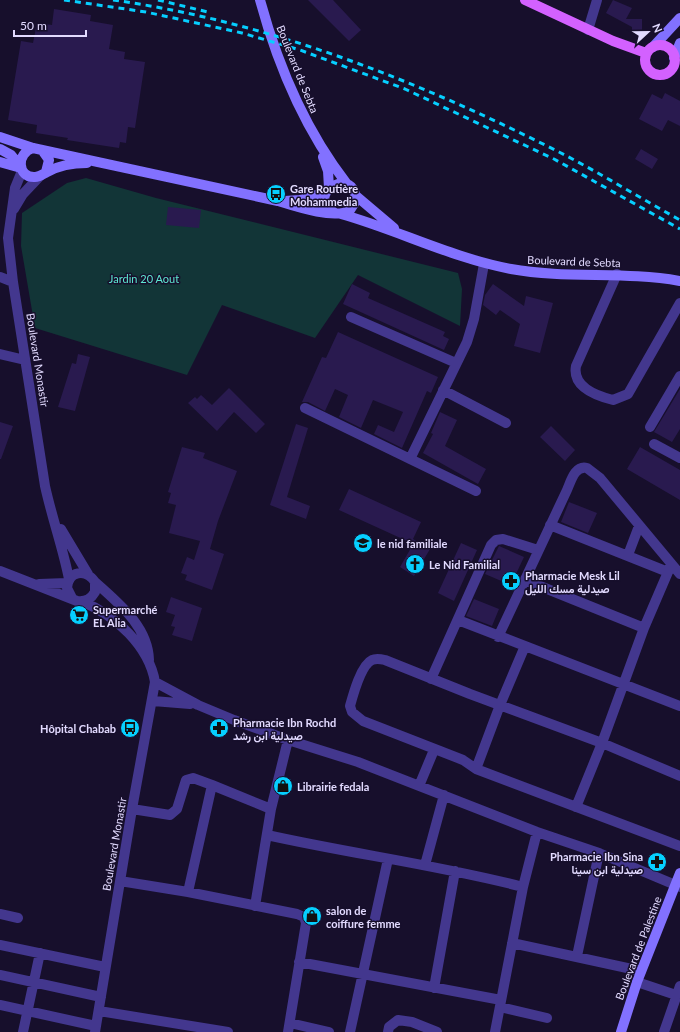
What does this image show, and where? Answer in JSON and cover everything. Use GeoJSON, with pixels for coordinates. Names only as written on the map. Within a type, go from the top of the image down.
{"type":"FeatureCollection","features":[{"type":"Feature","properties":{"kind":"main road"},"geometry":{"type":"LineString","coordinates":[[525,0],[588,30],[649,50],[662,45],[670,50],[676,66],[666,74],[656,75],[647,69],[645,59],[649,50]]}},
{"type":"Feature","properties":{"kind":"street","name":"Boulevard de Sebta"},"geometry":{"type":"LineString","coordinates":[[260,0],[276,49],[298,106],[320,145],[347,184]]}},
{"type":"Feature","properties":{"kind":"street"},"geometry":{"type":"LineString","coordinates":[[588,30],[597,0]]}},
{"type":"Feature","properties":{"kind":"street"},"geometry":{"type":"LineString","coordinates":[[649,50],[680,18]]}},
{"type":"Feature","properties":{"kind":"street"},"geometry":{"type":"LineString","coordinates":[[676,66],[680,43]]}},
{"type":"Feature","properties":{"kind":"street"},"geometry":{"type":"LineString","coordinates":[[0,137],[37,149],[97,163],[278,201],[300,200],[328,190],[337,183],[347,184],[351,187],[355,195],[355,202],[352,208],[347,212],[338,213],[327,207],[325,197],[328,190]]}},
{"type":"Feature","properties":{"kind":"street","name":"Boulevard de Sebta"},"geometry":{"type":"LineString","coordinates":[[320,145],[328,170],[328,190]]}},
{"type":"Feature","properties":{"kind":"street"},"geometry":{"type":"LineString","coordinates":[[0,149],[11,155],[30,177],[75,164],[97,163]]}},
{"type":"Feature","properties":{"kind":"street"},"geometry":{"type":"LineString","coordinates":[[21,168],[23,154],[37,149]]}},
{"type":"Feature","properties":{"kind":"street"},"geometry":{"type":"LineString","coordinates":[[10,214],[24,194],[43,174],[49,160],[37,149]]}},
{"type":"Feature","properties":{"kind":"street"},"geometry":{"type":"LineString","coordinates":[[0,162],[21,168]]}},
{"type":"Feature","properties":{"kind":"street","name":"Boulevard Monastir"},"geometry":{"type":"LineString","coordinates":[[21,168],[10,214],[8,238],[13,282],[50,510],[65,557],[68,581]]}},
{"type":"Feature","properties":{"kind":"street","name":"Boulevard de Sebta"},"geometry":{"type":"LineString","coordinates":[[355,195],[400,233]]}},
{"type":"Feature","properties":{"kind":"street","name":"Boulevard de Sebta"},"geometry":{"type":"LineString","coordinates":[[278,201],[298,207],[338,213],[400,233],[430,246],[484,264],[564,275],[617,274],[680,281]]}},
{"type":"Feature","properties":{"kind":"street"},"geometry":{"type":"LineString","coordinates":[[410,458],[470,332],[484,264]]}},
{"type":"Feature","properties":{"kind":"street"},"geometry":{"type":"LineString","coordinates":[[617,274],[576,366],[576,376],[579,382],[590,392],[613,400],[628,394],[680,303]]}},
{"type":"Feature","properties":{"kind":"street"},"geometry":{"type":"LineString","coordinates":[[0,277],[13,282]]}},
{"type":"Feature","properties":{"kind":"street"},"geometry":{"type":"LineString","coordinates":[[351,317],[456,362]]}},
{"type":"Feature","properties":{"kind":"street"},"geometry":{"type":"LineString","coordinates":[[0,354],[25,360]]}},
{"type":"Feature","properties":{"kind":"street"},"geometry":{"type":"LineString","coordinates":[[650,427],[680,376]]}},
{"type":"Feature","properties":{"kind":"street"},"geometry":{"type":"LineString","coordinates":[[443,390],[506,422]]}},
{"type":"Feature","properties":{"kind":"street"},"geometry":{"type":"LineString","coordinates":[[305,408],[476,491]]}},
{"type":"Feature","properties":{"kind":"street"},"geometry":{"type":"LineString","coordinates":[[654,444],[679,454]]}},
{"type":"Feature","properties":{"kind":"street"},"geometry":{"type":"LineString","coordinates":[[498,637],[577,470],[584,467],[600,478],[640,526],[670,568]]}},
{"type":"Feature","properties":{"kind":"street","name":"Boulevard Monastir"},"geometry":{"type":"LineString","coordinates":[[50,510],[73,551],[92,578],[116,600],[138,628],[149,650],[149,662],[155,682],[153,701],[132,809],[95,1029]]}},
{"type":"Feature","properties":{"kind":"street"},"geometry":{"type":"LineString","coordinates":[[550,525],[628,555],[670,568],[680,574]]}},
{"type":"Feature","properties":{"kind":"street"},"geometry":{"type":"LineString","coordinates":[[628,555],[640,526]]}},
{"type":"Feature","properties":{"kind":"street"},"geometry":{"type":"LineString","coordinates":[[431,679],[491,545],[496,540],[506,540],[538,550]]}},
{"type":"Feature","properties":{"kind":"street"},"geometry":{"type":"LineString","coordinates":[[576,807],[602,743],[644,628],[670,568]]}},
{"type":"Feature","properties":{"kind":"street"},"geometry":{"type":"LineString","coordinates":[[0,571],[35,585],[83,602],[95,592],[92,578],[82,572],[75,574],[68,581],[35,585]]}},
{"type":"Feature","properties":{"kind":"street"},"geometry":{"type":"LineString","coordinates":[[525,580],[644,628]]}},
{"type":"Feature","properties":{"kind":"street"},"geometry":{"type":"LineString","coordinates":[[68,581],[68,594],[72,598]]}},
{"type":"Feature","properties":{"kind":"street","name":"Boulevard Monastir"},"geometry":{"type":"LineString","coordinates":[[83,602],[99,608],[118,622],[149,662]]}},
{"type":"Feature","properties":{"kind":"street"},"geometry":{"type":"LineString","coordinates":[[458,620],[498,637],[680,706]]}},
{"type":"Feature","properties":{"kind":"street"},"geometry":{"type":"LineString","coordinates":[[476,768],[500,705],[525,646]]}},
{"type":"Feature","properties":{"kind":"street"},"geometry":{"type":"LineString","coordinates":[[680,776],[602,743],[431,679],[385,660],[371,660],[362,674],[350,706],[352,712],[362,721],[463,760],[476,768],[680,846]]}},
{"type":"Feature","properties":{"kind":"street"},"geometry":{"type":"LineString","coordinates":[[155,682],[198,705],[288,740],[358,762],[537,832],[599,853],[678,886]]}},
{"type":"Feature","properties":{"kind":"street"},"geometry":{"type":"LineString","coordinates":[[153,701],[198,705]]}},
{"type":"Feature","properties":{"kind":"street"},"geometry":{"type":"LineString","coordinates":[[255,906],[271,809],[288,740]]}},
{"type":"Feature","properties":{"kind":"street"},"geometry":{"type":"LineString","coordinates":[[419,786],[434,750]]}},
{"type":"Feature","properties":{"kind":"street"},"geometry":{"type":"LineString","coordinates":[[132,809],[170,815],[177,808],[186,780],[193,778],[271,809]]}},
{"type":"Feature","properties":{"kind":"street"},"geometry":{"type":"LineString","coordinates":[[188,892],[212,785]]}},
{"type":"Feature","properties":{"kind":"street"},"geometry":{"type":"LineString","coordinates":[[426,865],[444,795]]}},
{"type":"Feature","properties":{"kind":"street"},"geometry":{"type":"LineString","coordinates":[[495,1032],[523,887],[537,832]]}},
{"type":"Feature","properties":{"kind":"street"},"geometry":{"type":"LineString","coordinates":[[267,835],[426,865],[523,887]]}},
{"type":"Feature","properties":{"kind":"street"},"geometry":{"type":"LineString","coordinates":[[577,956],[599,853]]}},
{"type":"Feature","properties":{"kind":"street"},"geometry":{"type":"LineString","coordinates":[[350,1032],[364,975],[388,859]]}},
{"type":"Feature","properties":{"kind":"street"},"geometry":{"type":"LineString","coordinates":[[434,988],[455,871]]}},
{"type":"Feature","properties":{"kind":"street","name":"Boulevard de Palestine"},"geometry":{"type":"LineString","coordinates":[[621,1032],[641,971],[678,886],[680,873]]}},
{"type":"Feature","properties":{"kind":"street"},"geometry":{"type":"LineString","coordinates":[[120,882],[188,892],[297,914],[306,919],[289,1028],[329,1032]]}},
{"type":"Feature","properties":{"kind":"street"},"geometry":{"type":"LineString","coordinates":[[0,914],[18,918]]}},
{"type":"Feature","properties":{"kind":"street"},"geometry":{"type":"LineString","coordinates":[[512,943],[641,971]]}},
{"type":"Feature","properties":{"kind":"street"},"geometry":{"type":"LineString","coordinates":[[0,945],[105,967]]}},
{"type":"Feature","properties":{"kind":"street"},"geometry":{"type":"LineString","coordinates":[[23,1032],[40,953]]}},
{"type":"Feature","properties":{"kind":"street"},"geometry":{"type":"LineString","coordinates":[[299,962],[434,988],[500,1004],[547,1018]]}},
{"type":"Feature","properties":{"kind":"street"},"geometry":{"type":"LineString","coordinates":[[0,975],[101,997]]}},
{"type":"Feature","properties":{"kind":"street"},"geometry":{"type":"LineString","coordinates":[[637,982],[678,991],[664,1032]]}},
{"type":"Feature","properties":{"kind":"street"},"geometry":{"type":"LineString","coordinates":[[0,1005],[95,1029]]}},
{"type":"Feature","properties":{"kind":"street"},"geometry":{"type":"LineString","coordinates":[[99,1011],[171,1028],[228,1032]]}},
{"type":"Feature","properties":{"kind":"street"},"geometry":{"type":"LineString","coordinates":[[388,1032],[389,1027],[398,1020],[412,1022],[437,1032]]}},
{"type":"Feature","properties":{"kind":"green space","name":"Jardin 20 Aout"},"geometry":{"type":"Polygon","coordinates":[[[86,178],[156,198],[458,273],[462,289],[460,326],[358,275],[315,338],[222,305],[187,375],[35,328],[21,246],[22,213],[67,183],[86,178]]]}},
{"type":"Feature","properties":{"kind":"building"},"geometry":{"type":"Polygon","coordinates":[[[308,0],[333,0],[361,30],[349,41],[308,0]]]}},
{"type":"Feature","properties":{"kind":"building"},"geometry":{"type":"Polygon","coordinates":[[[613,0],[632,8],[626,19],[642,19],[642,30],[632,30],[632,27],[606,13],[613,0]]]}},
{"type":"Feature","properties":{"kind":"building"},"geometry":{"type":"Polygon","coordinates":[[[54,9],[91,15],[90,21],[113,25],[109,49],[125,52],[124,59],[145,62],[135,128],[128,127],[126,143],[120,142],[119,148],[67,140],[68,138],[36,133],[37,125],[8,120],[21,41],[33,43],[37,23],[52,25],[54,9]]]}},
{"type":"Feature","properties":{"kind":"building"},"geometry":{"type":"Polygon","coordinates":[[[665,93],[680,101],[680,126],[668,120],[662,131],[639,119],[652,94],[662,99],[665,93]]]}},
{"type":"Feature","properties":{"kind":"building"},"geometry":{"type":"Polygon","coordinates":[[[641,149],[658,159],[652,169],[635,159],[641,149]]]}},
{"type":"Feature","properties":{"kind":"building"},"geometry":{"type":"Polygon","coordinates":[[[168,207],[201,210],[199,228],[166,225],[168,207]]]}},
{"type":"Feature","properties":{"kind":"building"},"geometry":{"type":"Polygon","coordinates":[[[352,284],[370,293],[368,298],[445,332],[443,336],[449,339],[444,350],[343,304],[352,284]]]}},
{"type":"Feature","properties":{"kind":"building"},"geometry":{"type":"Polygon","coordinates":[[[493,284],[524,306],[526,296],[553,303],[540,353],[514,346],[520,324],[500,310],[496,315],[483,305],[485,295],[493,284]]]}},
{"type":"Feature","properties":{"kind":"building"},"geometry":{"type":"Polygon","coordinates":[[[338,332],[438,377],[431,393],[427,391],[402,448],[374,434],[378,425],[394,432],[403,412],[373,400],[361,428],[339,417],[348,395],[335,389],[325,411],[308,402],[302,402],[322,357],[326,358],[338,332]]]}},
{"type":"Feature","properties":{"kind":"building"},"geometry":{"type":"Polygon","coordinates":[[[78,354],[90,357],[75,411],[58,407],[72,363],[76,364],[78,354]]]}},
{"type":"Feature","properties":{"kind":"building"},"geometry":{"type":"Polygon","coordinates":[[[229,388],[265,424],[256,433],[234,412],[217,431],[188,403],[195,397],[197,399],[201,395],[212,405],[229,388]]]}},
{"type":"Feature","properties":{"kind":"building"},"geometry":{"type":"Polygon","coordinates":[[[680,389],[680,429],[672,442],[654,432],[680,389]]]}},
{"type":"Feature","properties":{"kind":"building"},"geometry":{"type":"Polygon","coordinates":[[[440,412],[457,420],[445,446],[486,469],[478,484],[423,453],[433,434],[431,433],[440,412]]]}},
{"type":"Feature","properties":{"kind":"building"},"geometry":{"type":"Polygon","coordinates":[[[0,422],[13,426],[1,459],[0,459],[0,422]]]}},
{"type":"Feature","properties":{"kind":"building"},"geometry":{"type":"Polygon","coordinates":[[[296,424],[308,428],[287,497],[310,506],[306,519],[270,505],[296,424]]]}},
{"type":"Feature","properties":{"kind":"building"},"geometry":{"type":"Polygon","coordinates":[[[551,426],[575,450],[565,461],[540,437],[551,426]]]}},
{"type":"Feature","properties":{"kind":"building"},"geometry":{"type":"Polygon","coordinates":[[[182,447],[205,453],[203,458],[237,471],[218,521],[210,549],[224,554],[212,590],[185,580],[187,575],[181,573],[187,557],[194,560],[200,541],[169,533],[176,505],[168,503],[171,493],[168,492],[182,447]]]}},
{"type":"Feature","properties":{"kind":"building"},"geometry":{"type":"Polygon","coordinates":[[[640,447],[680,470],[680,500],[627,469],[640,447]]]}},
{"type":"Feature","properties":{"kind":"building"},"geometry":{"type":"Polygon","coordinates":[[[349,489],[421,522],[413,539],[430,549],[414,576],[400,567],[411,548],[405,545],[407,541],[339,510],[349,489]]]}},
{"type":"Feature","properties":{"kind":"building"},"geometry":{"type":"Polygon","coordinates":[[[569,502],[597,513],[588,533],[561,522],[569,502]]]}},
{"type":"Feature","properties":{"kind":"building"},"geometry":{"type":"Polygon","coordinates":[[[461,543],[477,550],[454,601],[438,593],[461,543]]]}},
{"type":"Feature","properties":{"kind":"building"},"geometry":{"type":"Polygon","coordinates":[[[499,546],[524,557],[516,574],[510,572],[506,583],[485,574],[499,546]]]}},
{"type":"Feature","properties":{"kind":"building"},"geometry":{"type":"Polygon","coordinates":[[[171,597],[202,608],[192,641],[172,635],[175,627],[171,626],[175,615],[166,612],[171,597]]]}},
{"type":"Feature","properties":{"kind":"building"},"geometry":{"type":"Polygon","coordinates":[[[474,599],[499,609],[492,626],[466,616],[474,599]]]}},
{"type":"Feature","properties":{"kind":"railway"},"geometry":{"type":"LineString","coordinates":[[64,0],[146,12],[242,33],[300,50],[405,89],[554,159],[680,229]]}},
{"type":"Feature","properties":{"kind":"railway"},"geometry":{"type":"LineString","coordinates":[[113,0],[171,10],[229,23],[286,39],[397,79],[452,101],[559,152],[590,168],[680,220]]}},
{"type":"Feature","properties":{"kind":"railway"},"geometry":{"type":"LineString","coordinates":[[158,0],[208,12]]}},
{"type":"Feature","properties":{"kind":"place","name":"Gare Routière Mohammedia"},"geometry":{"type":"Point","coordinates":[276,194]}},
{"type":"Feature","properties":{"kind":"place","name":"le nid familiale"},"geometry":{"type":"Point","coordinates":[363,543]}},
{"type":"Feature","properties":{"kind":"place","name":"Le Nid Familial"},"geometry":{"type":"Point","coordinates":[415,564]}},
{"type":"Feature","properties":{"kind":"place","name":"Pharmacie Mesk Lil صيدلية مسك الليل"},"geometry":{"type":"Point","coordinates":[511,581]}},
{"type":"Feature","properties":{"kind":"place","name":"Supermarché EL Alia"},"geometry":{"type":"Point","coordinates":[79,615]}},
{"type":"Feature","properties":{"kind":"place","name":"Hôpital Chabab"},"geometry":{"type":"Point","coordinates":[130,728]}},
{"type":"Feature","properties":{"kind":"place","name":"Pharmacie Ibn Rochd صيدلية ابن رشد"},"geometry":{"type":"Point","coordinates":[219,728]}},
{"type":"Feature","properties":{"kind":"place","name":"Librairie fedala"},"geometry":{"type":"Point","coordinates":[283,786]}},
{"type":"Feature","properties":{"kind":"place","name":"Pharmacie Ibn Sina صيدلية ابن سينا"},"geometry":{"type":"Point","coordinates":[657,862]}},
{"type":"Feature","properties":{"kind":"place","name":"salon de coiffure femme"},"geometry":{"type":"Point","coordinates":[312,916]}}]}
